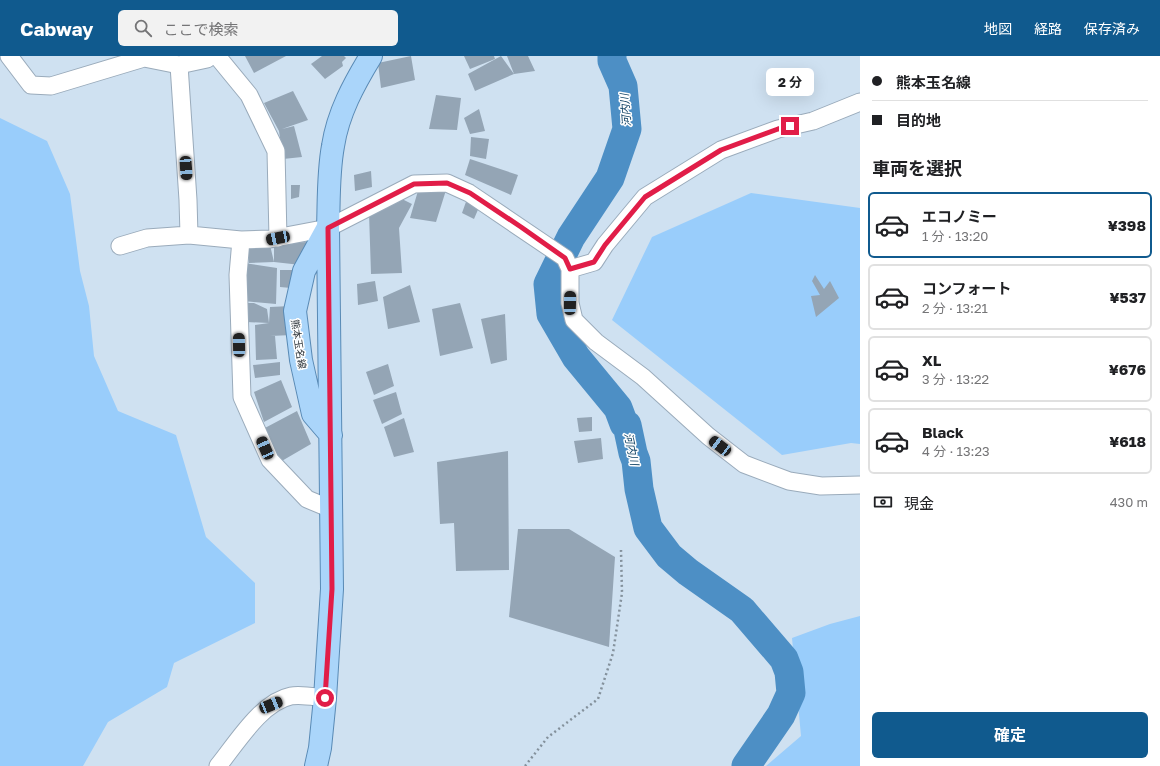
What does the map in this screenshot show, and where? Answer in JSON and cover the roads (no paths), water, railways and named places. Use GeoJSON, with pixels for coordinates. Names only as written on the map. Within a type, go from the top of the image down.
{"type":"FeatureCollection","features":[{"type":"Feature","properties":{"kind":"main road","name":"熊本玉名線"},"geometry":{"type":"LineString","coordinates":[[316,766],[320,748],[325,698],[332,589],[328,228],[329,179],[333,145],[344,108],[355,82],[371,56]]}},
{"type":"Feature","properties":{"kind":"main road","name":"熊本玉名線"},"geometry":{"type":"LineString","coordinates":[[328,228],[304,271],[295,311],[301,360],[313,414],[331,435]]}},
{"type":"Feature","properties":{"kind":"street"},"geometry":{"type":"LineString","coordinates":[[9,56],[31,85],[51,86],[144,58],[179,65],[207,59],[211,56]]}},
{"type":"Feature","properties":{"kind":"street"},"geometry":{"type":"LineString","coordinates":[[217,56],[249,95],[276,151],[278,238]]}},
{"type":"Feature","properties":{"kind":"street"},"geometry":{"type":"LineString","coordinates":[[179,65],[189,235]]}},
{"type":"Feature","properties":{"kind":"street"},"geometry":{"type":"LineString","coordinates":[[570,269],[594,262],[605,245],[645,197],[721,150],[778,129],[813,121],[860,102]]}},
{"type":"Feature","properties":{"kind":"street"},"geometry":{"type":"LineString","coordinates":[[120,246],[147,238],[189,235],[241,240],[278,238],[328,228],[414,184],[447,183],[470,193],[565,258],[570,269],[570,303],[574,320],[596,342],[643,377],[708,436],[744,464],[789,481],[821,486],[860,485]]}},
{"type":"Feature","properties":{"kind":"street"},"geometry":{"type":"LineString","coordinates":[[241,240],[238,276],[242,397],[270,460],[307,499],[331,509]]}},
{"type":"Feature","properties":{"kind":"street"},"geometry":{"type":"LineString","coordinates":[[218,766],[258,717],[271,705],[291,696],[325,698]]}},
{"type":"Feature","properties":{"kind":"waterway","name":"河内川"},"geometry":{"type":"LineString","coordinates":[[612,56],[612,61],[623,86],[627,129],[610,178],[571,237],[548,284],[551,314],[576,357],[618,408],[624,424],[627,425],[636,461],[639,489],[648,528],[669,556],[688,572],[742,610],[784,659],[789,672],[791,693],[781,715],[746,766]]}}]}
